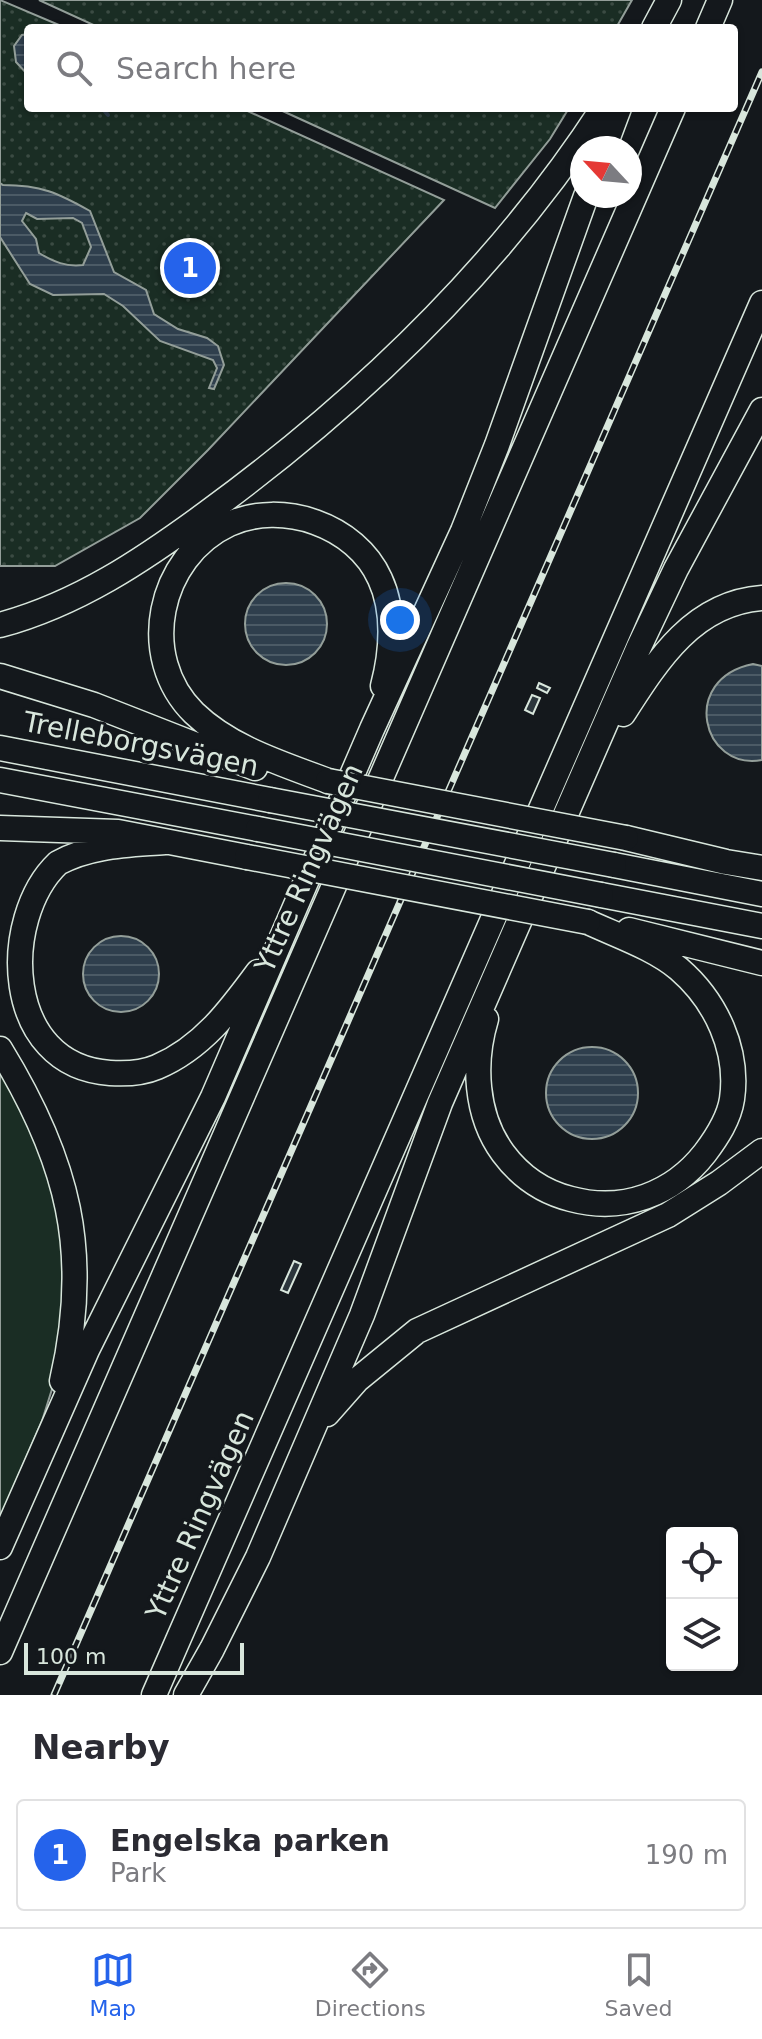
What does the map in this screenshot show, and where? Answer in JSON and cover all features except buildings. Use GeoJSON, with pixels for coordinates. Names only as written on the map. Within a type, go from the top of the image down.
{"type":"FeatureCollection","features":[{"type":"Feature","properties":{"kind":"highway"},"geometry":{"type":"LineString","coordinates":[[656,24],[669,0]]}},
{"type":"Feature","properties":{"kind":"highway"},"geometry":{"type":"LineString","coordinates":[[710,24],[720,0]]}},
{"type":"Feature","properties":{"kind":"highway"},"geometry":{"type":"LineString","coordinates":[[0,625],[61,603],[133,565],[252,481],[310,435],[392,361],[478,272],[558,176],[600,112]]}},
{"type":"Feature","properties":{"kind":"highway"},"geometry":{"type":"LineString","coordinates":[[608,136],[618,112]]}},
{"type":"Feature","properties":{"kind":"highway","name":"Yttre Ringvägen"},"geometry":{"type":"LineString","coordinates":[[0,1652],[671,112]]}},
{"type":"Feature","properties":{"kind":"highway"},"geometry":{"type":"LineString","coordinates":[[0,1547],[87,1350],[213,1097],[372,729],[463,531],[582,208]]}},
{"type":"Feature","properties":{"kind":"highway","name":"Yttre Ringvägen"},"geometry":{"type":"LineString","coordinates":[[154,1695],[762,303]]}},
{"type":"Feature","properties":{"kind":"highway"},"geometry":{"type":"LineString","coordinates":[[186,1695],[258,1557],[362,1315],[440,1103],[638,649],[676,569],[762,410]]}},
{"type":"Feature","properties":{"kind":"highway"},"geometry":{"type":"LineString","coordinates":[[283,770],[230,741],[192,711],[175,687],[165,659],[162,614],[172,580],[195,548],[231,523],[270,515],[299,517],[339,533],[374,566],[385,596],[390,632],[386,675],[372,729]]}},
{"type":"Feature","properties":{"kind":"highway"},"geometry":{"type":"LineString","coordinates":[[583,777],[640,688],[674,642],[694,623],[712,613],[746,599],[762,598]]}},
{"type":"Feature","properties":{"kind":"highway"},"geometry":{"type":"LineString","coordinates":[[0,676],[94,705],[244,764],[626,838],[762,868]]}},
{"type":"Feature","properties":{"kind":"highway","name":"Trelleborgsvägen"},"geometry":{"type":"LineString","coordinates":[[0,748],[762,894]]}},
{"type":"Feature","properties":{"kind":"highway"},"geometry":{"type":"LineString","coordinates":[[0,780],[762,926]]}},
{"type":"Feature","properties":{"kind":"highway"},"geometry":{"type":"LineString","coordinates":[[0,828],[118,832],[588,922],[762,963]]}},
{"type":"Feature","properties":{"kind":"highway"},"geometry":{"type":"LineString","coordinates":[[165,842],[102,847],[71,858],[36,881],[19,902],[5,938],[5,981],[19,1016],[37,1041],[72,1064],[100,1072],[148,1071],[208,1034],[240,997],[285,934]]}},
{"type":"Feature","properties":{"kind":"highway"},"geometry":{"type":"LineString","coordinates":[[667,847],[762,851]]}},
{"type":"Feature","properties":{"kind":"highway"},"geometry":{"type":"LineString","coordinates":[[512,936],[480,1048],[480,1092],[497,1146],[519,1172],[552,1194],[586,1203],[638,1200],[683,1177],[717,1139],[732,1102],[730,1053],[714,1011],[678,968],[588,922]]}},
{"type":"Feature","properties":{"kind":"highway"},"geometry":{"type":"LineString","coordinates":[[0,1049],[32,1102],[54,1157],[73,1226],[76,1263],[72,1333],[60,1392],[35,1468]]}},
{"type":"Feature","properties":{"kind":"highway"},"geometry":{"type":"LineString","coordinates":[[298,1464],[326,1415],[339,1399],[357,1380],[417,1331],[668,1215],[762,1151]]}},
{"type":"Feature","properties":{"kind":"green space"},"geometry":{"type":"Polygon","coordinates":[[[0,0],[57,24],[24,24],[24,112],[250,112],[444,200],[140,518],[55,566],[0,566],[0,0]]]}},
{"type":"Feature","properties":{"kind":"green space"},"geometry":{"type":"Polygon","coordinates":[[[39,0],[632,0],[618,24],[91,24],[39,0]]]}},
{"type":"Feature","properties":{"kind":"green space"},"geometry":{"type":"Polygon","coordinates":[[[285,112],[567,112],[550,139],[495,208],[285,112]]]}},
{"type":"Feature","properties":{"kind":"green space"},"geometry":{"type":"Polygon","coordinates":[[[0,1062],[24,1104],[63,1213],[63,1354],[42,1421],[0,1518],[0,1062]]]}},
{"type":"Feature","properties":{"kind":"water"},"geometry":{"type":"Polygon","coordinates":[[[22,35],[24,71],[16,62],[14,46],[22,35]]]}},
{"type":"Feature","properties":{"kind":"water"},"geometry":{"type":"Polygon","coordinates":[[[0,183],[49,191],[90,211],[114,272],[146,290],[154,314],[178,329],[207,338],[218,346],[224,365],[214,389],[209,388],[217,368],[213,360],[160,341],[123,306],[104,294],[53,295],[30,284],[0,237],[0,183]],[[26,213],[22,221],[36,239],[39,253],[60,263],[83,265],[91,247],[82,223],[73,218],[37,219],[26,213]]]}},
{"type":"Feature","properties":{"kind":"water"},"geometry":{"type":"Polygon","coordinates":[[[286,583],[302,587],[315,595],[323,608],[327,624],[323,640],[315,653],[302,661],[286,665],[270,661],[257,653],[249,640],[245,624],[249,608],[257,595],[270,587],[286,583]]]}},
{"type":"Feature","properties":{"kind":"water"},"geometry":{"type":"Polygon","coordinates":[[[753,664],[762,666],[762,760],[741,760],[725,752],[713,738],[707,722],[708,704],[715,687],[730,673],[753,664]]]}},
{"type":"Feature","properties":{"kind":"water"},"geometry":{"type":"Polygon","coordinates":[[[121,936],[136,939],[148,947],[156,959],[159,974],[156,989],[148,1001],[136,1009],[121,1012],[106,1009],[94,1001],[86,989],[83,974],[86,959],[94,947],[106,939],[121,936]]]}},
{"type":"Feature","properties":{"kind":"water"},"geometry":{"type":"Polygon","coordinates":[[[592,1047],[610,1050],[625,1060],[635,1075],[638,1093],[635,1111],[625,1126],[610,1136],[592,1139],[574,1136],[559,1126],[549,1111],[546,1093],[549,1075],[559,1060],[574,1050],[592,1047]]]}},
{"type":"Feature","properties":{"kind":"railway"},"geometry":{"type":"LineString","coordinates":[[54,1695],[762,72]]}},
{"type":"Feature","properties":{"kind":"place","name":"Engelska parken"},"geometry":{"type":"Point","coordinates":[190,268]}}]}
